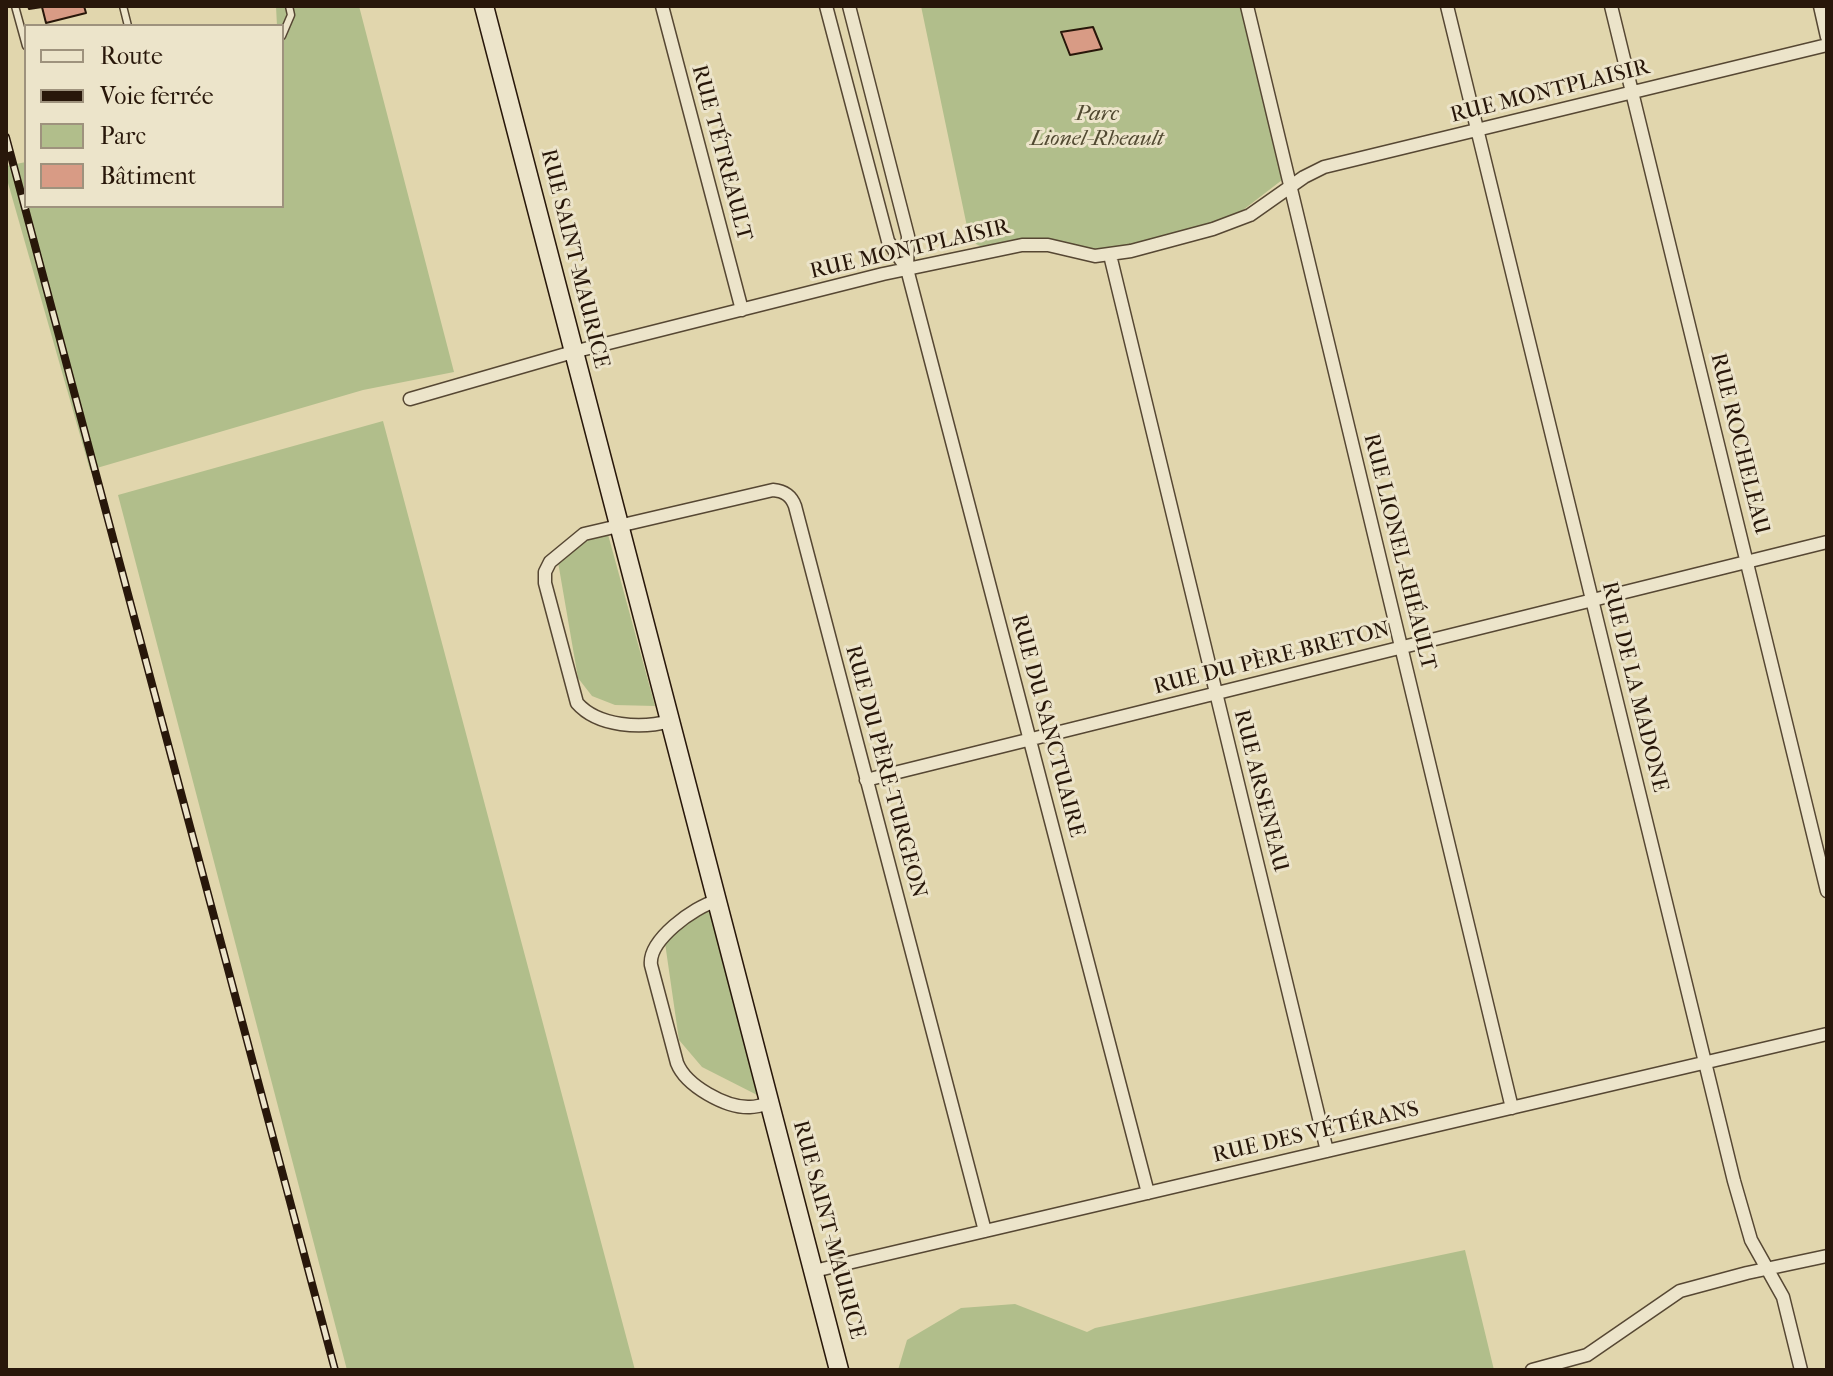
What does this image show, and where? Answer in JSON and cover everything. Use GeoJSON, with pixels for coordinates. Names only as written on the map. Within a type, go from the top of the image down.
{"type":"FeatureCollection","features":[{"type":"Feature","properties":{"kind":"street","name":"RUE SAINT-MAURICE"},"geometry":{"type":"LineString","coordinates":[[484,6],[839,1370]]}},
{"type":"Feature","properties":{"kind":"street","name":"RUE TÉTREAULT"},"geometry":{"type":"LineString","coordinates":[[662,6],[742,310]]}},
{"type":"Feature","properties":{"kind":"street","name":"RUE DU SANCTUAIRE"},"geometry":{"type":"LineString","coordinates":[[828,6],[888,241],[907,269]]}},
{"type":"Feature","properties":{"kind":"street","name":"RUE DU SANCTUAIRE"},"geometry":{"type":"LineString","coordinates":[[849,6],[908,236],[907,269],[1148,1193]]}},
{"type":"Feature","properties":{"kind":"street","name":"RUE LIONEL-RHÉAULT"},"geometry":{"type":"LineString","coordinates":[[1247,6],[1512,1108]]}},
{"type":"Feature","properties":{"kind":"street","name":"RUE DE LA MADONE"},"geometry":{"type":"LineString","coordinates":[[1447,6],[1705,1063],[1751,1240],[1783,1297],[1801,1370]]}},
{"type":"Feature","properties":{"kind":"street","name":"RUE ROCHELEAU"},"geometry":{"type":"LineString","coordinates":[[1611,6],[1827,891]]}},
{"type":"Feature","properties":{"kind":"street"},"geometry":{"type":"LineString","coordinates":[[1820,6],[1827,37]]}},
{"type":"Feature","properties":{"kind":"street","name":"RUE MONTPLAISIR"},"geometry":{"type":"LineString","coordinates":[[410,399],[573,352],[907,269],[1031,244],[1048,245],[1088,256],[1110,255],[1239,220],[1324,167],[1827,45]]}},
{"type":"Feature","properties":{"kind":"street","name":"RUE ARSENEAU"},"geometry":{"type":"LineString","coordinates":[[1110,255],[1327,1151]]}},
{"type":"Feature","properties":{"kind":"street","name":"RUE DU PÈRE-TURGEON"},"geometry":{"type":"LineString","coordinates":[[618,525],[773,490],[788,494],[795,506],[985,1231]]}},
{"type":"Feature","properties":{"kind":"street"},"geometry":{"type":"LineString","coordinates":[[618,525],[579,537],[553,558],[545,572],[545,583],[574,695],[582,709],[598,718],[639,726],[670,721]]}},
{"type":"Feature","properties":{"kind":"street","name":"RUE DU PÈRE-BRETON"},"geometry":{"type":"LineString","coordinates":[[866,780],[1827,542]]}},
{"type":"Feature","properties":{"kind":"street","name":"RUE SAINT-MAURICE"},"geometry":{"type":"LineString","coordinates":[[716,901],[694,910],[660,941],[652,952],[651,965],[677,1063],[685,1077],[699,1089],[730,1104],[752,1107],[769,1103]]}},
{"type":"Feature","properties":{"kind":"street","name":"RUE DES VÉTÉRANS"},"geometry":{"type":"LineString","coordinates":[[814,1271],[1827,1034]]}},
{"type":"Feature","properties":{"kind":"street"},"geometry":{"type":"LineString","coordinates":[[1532,1370],[1587,1355],[1674,1294],[1768,1268],[1827,1256]]}},
{"type":"Feature","properties":{"kind":"street"},"geometry":{"type":"LineString","coordinates":[[1587,1355],[1591,1370]]}},
{"type":"Feature","properties":{"kind":"lane"},"geometry":{"type":"LineString","coordinates":[[15,6],[24,39]]}},
{"type":"Feature","properties":{"kind":"lane"},"geometry":{"type":"LineString","coordinates":[[284,31],[291,15],[289,6]]}},
{"type":"Feature","properties":{"kind":"green space"},"geometry":{"type":"Polygon","coordinates":[[[276,6],[359,6],[454,372],[363,390],[90,470],[6,176],[6,166],[24,162],[24,208],[284,208],[284,24],[277,24],[276,6]]]}},
{"type":"Feature","properties":{"kind":"green space","name":"Parc Lionel-Rheault"},"geometry":{"type":"Polygon","coordinates":[[[921,6],[1248,6],[1282,180],[1230,220],[1109,252],[986,249],[970,241],[921,6]]]}},
{"type":"Feature","properties":{"kind":"green space"},"geometry":{"type":"Polygon","coordinates":[[[383,421],[635,1370],[347,1370],[118,495],[383,421]]]}},
{"type":"Feature","properties":{"kind":"green space"},"geometry":{"type":"Polygon","coordinates":[[[606,527],[655,706],[615,705],[592,696],[578,678],[558,562],[581,531],[606,527]]]}},
{"type":"Feature","properties":{"kind":"green space"},"geometry":{"type":"Polygon","coordinates":[[[709,900],[765,1099],[702,1067],[679,1040],[664,936],[709,900]]]}},
{"type":"Feature","properties":{"kind":"green space"},"geometry":{"type":"Polygon","coordinates":[[[1465,1250],[1494,1370],[898,1370],[907,1340],[961,1308],[1015,1304],[1087,1332],[1465,1250]]]}},
{"type":"Feature","properties":{"kind":"building"},"geometry":{"type":"Polygon","coordinates":[[[28,6],[84,6],[86,13],[46,23],[42,7],[29,9],[28,6]]]}},
{"type":"Feature","properties":{"kind":"building"},"geometry":{"type":"Polygon","coordinates":[[[1093,27],[1102,49],[1070,55],[1061,32],[1093,27]]]}},
{"type":"Feature","properties":{"kind":"railway"},"geometry":{"type":"LineString","coordinates":[[6,137],[24,204]]}},
{"type":"Feature","properties":{"kind":"railway"},"geometry":{"type":"LineString","coordinates":[[25,208],[335,1370]]}}]}
